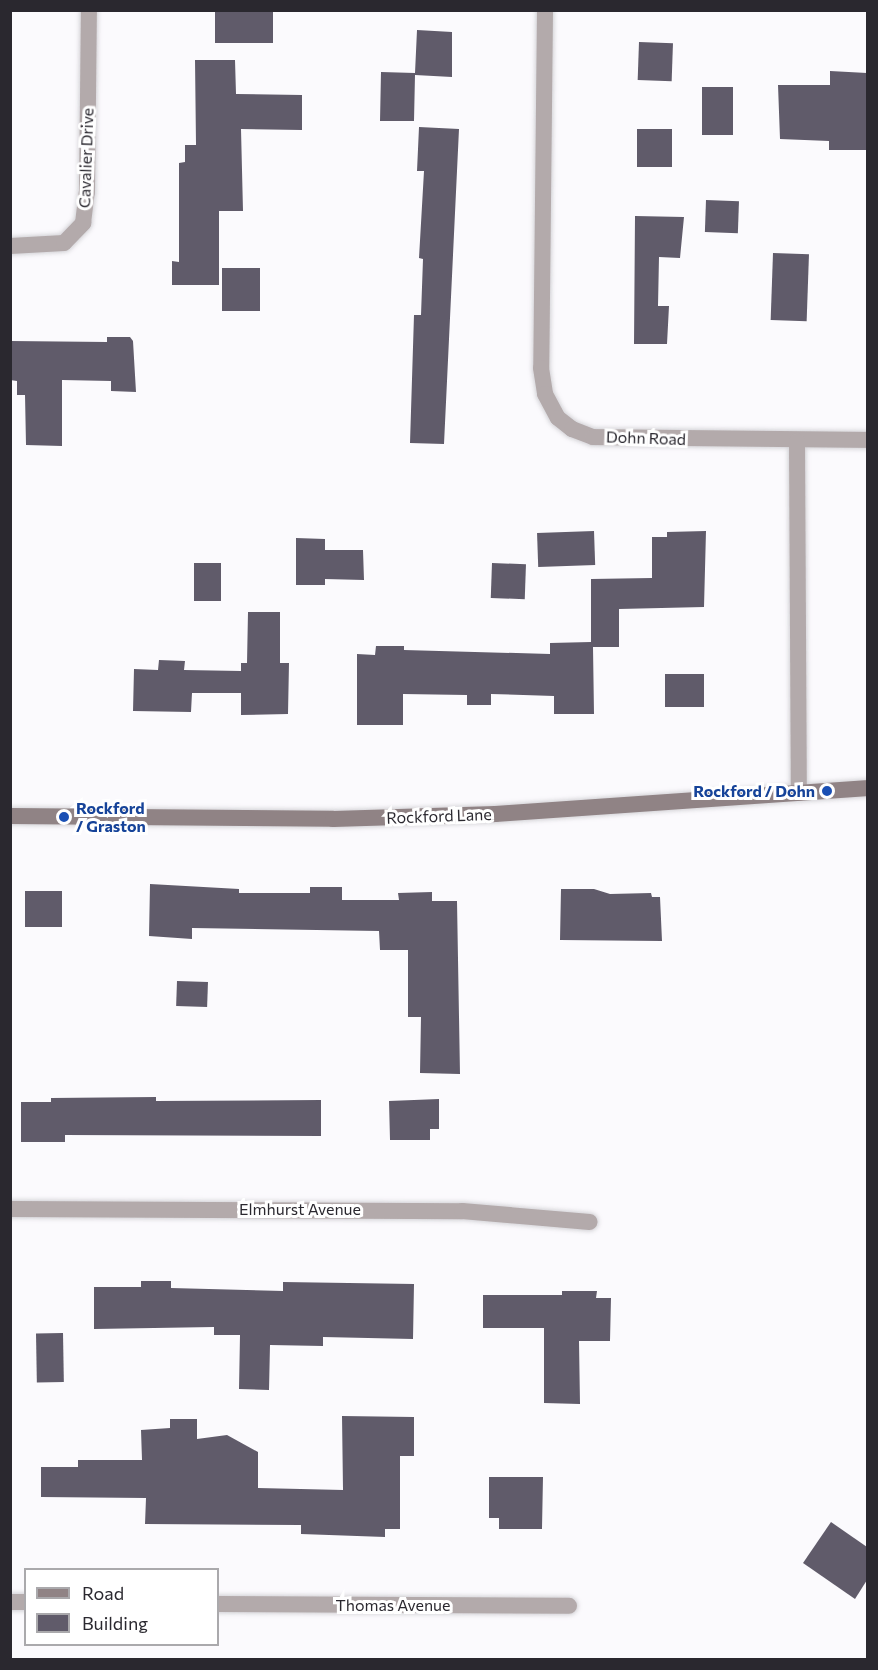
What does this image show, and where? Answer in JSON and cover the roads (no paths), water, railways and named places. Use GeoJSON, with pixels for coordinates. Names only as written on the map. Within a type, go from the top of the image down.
{"type":"FeatureCollection","features":[{"type":"Feature","properties":{"kind":"main road","name":"Rockford Lane"},"geometry":{"type":"LineString","coordinates":[[10,816],[333,819],[473,815],[867,788]]}},
{"type":"Feature","properties":{"kind":"street","name":"Cavalier Drive"},"geometry":{"type":"LineString","coordinates":[[10,246],[64,243],[83,223],[87,192],[89,10]]}},
{"type":"Feature","properties":{"kind":"street","name":"Dohn Road"},"geometry":{"type":"LineString","coordinates":[[545,10],[542,368],[545,394],[558,418],[572,429],[593,436],[797,441],[867,440]]}},
{"type":"Feature","properties":{"kind":"street"},"geometry":{"type":"LineString","coordinates":[[797,441],[799,793]]}},
{"type":"Feature","properties":{"kind":"street","name":"Elmhurst Avenue"},"geometry":{"type":"LineString","coordinates":[[10,1209],[462,1211],[590,1222]]}},
{"type":"Feature","properties":{"kind":"street","name":"Thomas Avenue"},"geometry":{"type":"LineString","coordinates":[[219,1604],[569,1606]]}},
{"type":"Feature","properties":{"kind":"place","name":"Rockford / Dohn"},"geometry":{"type":"Point","coordinates":[827,791]}},
{"type":"Feature","properties":{"kind":"place","name":"Rockford / Graston"},"geometry":{"type":"Point","coordinates":[64,817]}}]}
